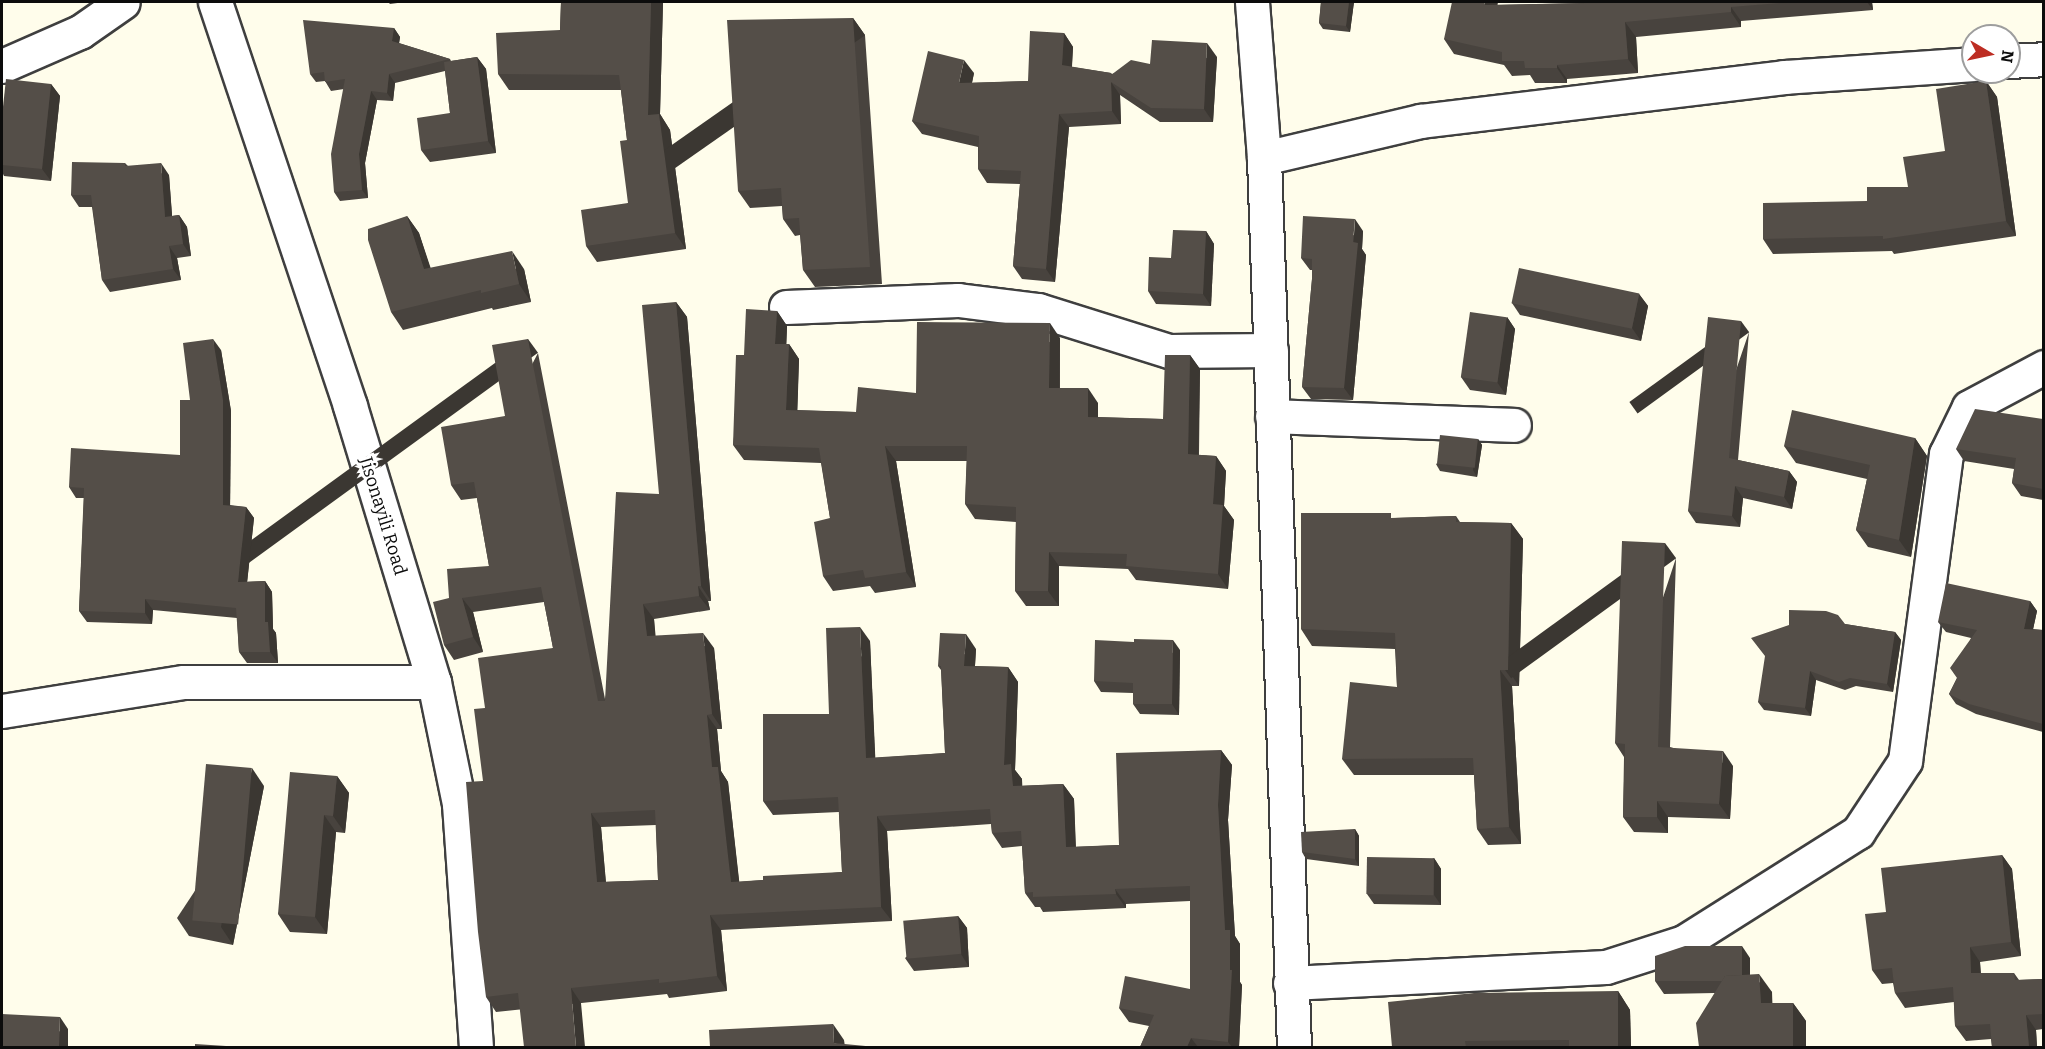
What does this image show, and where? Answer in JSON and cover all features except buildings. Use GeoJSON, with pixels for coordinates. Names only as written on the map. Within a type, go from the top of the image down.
{"type":"FeatureCollection","features":[{"type":"Feature","properties":{"kind":"street"},"geometry":{"type":"LineString","coordinates":[[2,66],[80,32],[123,2]]}},
{"type":"Feature","properties":{"kind":"street","name":"Jisonayili Road"},"geometry":{"type":"LineString","coordinates":[[215,2],[350,406],[434,682],[459,804],[476,1047]]}},
{"type":"Feature","properties":{"kind":"street"},"geometry":{"type":"LineString","coordinates":[[1252,2],[1264,158],[1290,983],[1294,1047]]}},
{"type":"Feature","properties":{"kind":"street"},"geometry":{"type":"LineString","coordinates":[[2021,60],[2043,59]]}},
{"type":"Feature","properties":{"kind":"street"},"geometry":{"type":"LineString","coordinates":[[1264,158],[1421,121],[1785,77],[1961,65]]}},
{"type":"Feature","properties":{"kind":"street"},"geometry":{"type":"LineString","coordinates":[[786,307],[958,300],[1038,310],[1169,351],[1270,350]]}},
{"type":"Feature","properties":{"kind":"street"},"geometry":{"type":"LineString","coordinates":[[1290,983],[1606,967],[1684,942],[1858,832],[1905,761],[1946,454],[1969,407],[2043,367]]}},
{"type":"Feature","properties":{"kind":"street"},"geometry":{"type":"LineString","coordinates":[[1272,416],[1514,425]]}},
{"type":"Feature","properties":{"kind":"street"},"geometry":{"type":"LineString","coordinates":[[2,711],[184,682],[434,682]]}}]}
